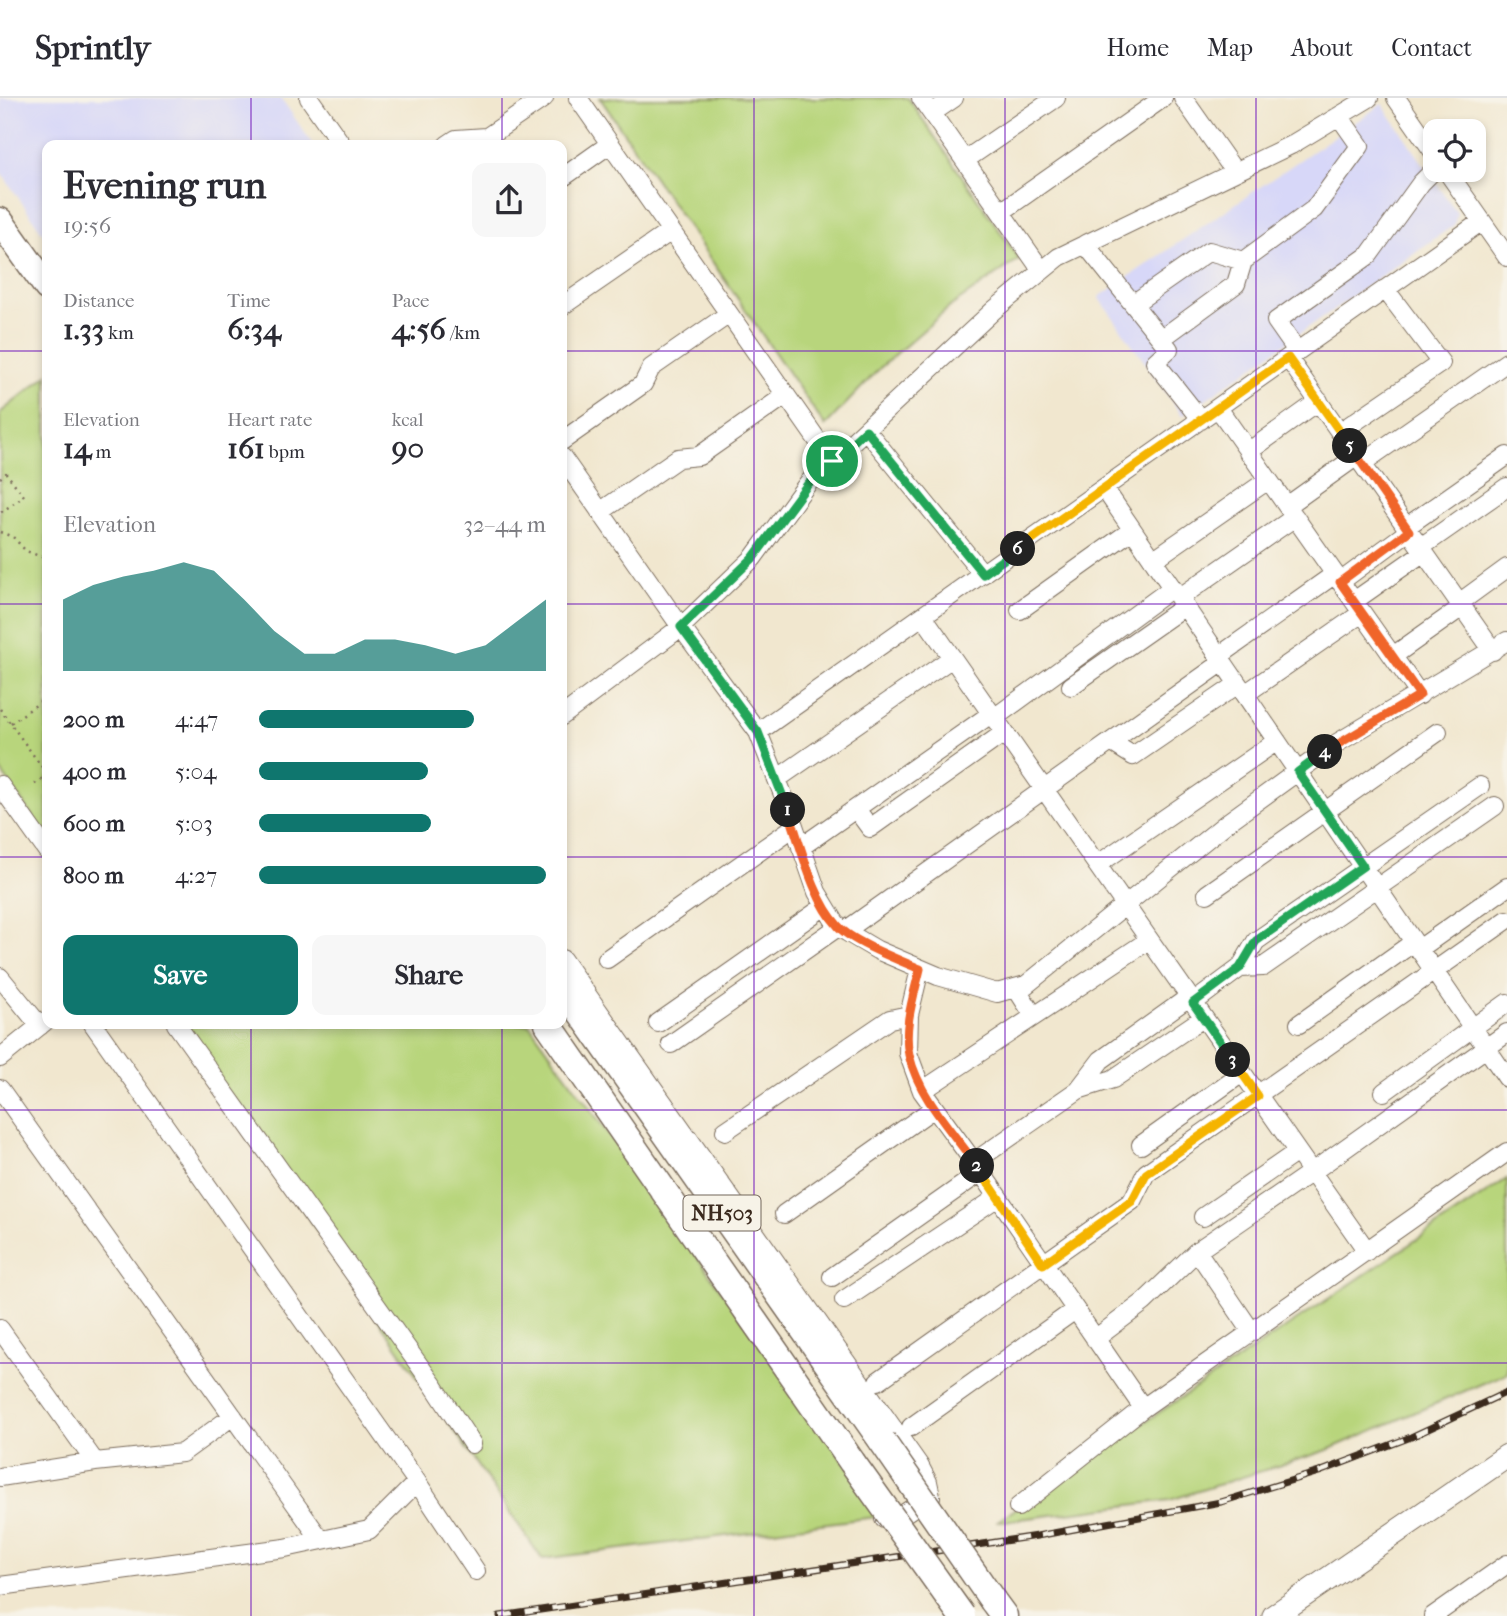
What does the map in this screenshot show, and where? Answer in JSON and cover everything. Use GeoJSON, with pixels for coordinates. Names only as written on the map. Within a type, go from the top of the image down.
{"type":"FeatureCollection","features":[{"type":"Feature","properties":{"kind":"highway"},"geometry":{"type":"LineString","coordinates":[[0,221],[42,280]]}},
{"type":"Feature","properties":{"kind":"highway","name":"NH503"},"geometry":{"type":"LineString","coordinates":[[567,993],[1004,1616]]}},
{"type":"Feature","properties":{"kind":"highway","name":"NH503"},"geometry":{"type":"LineString","coordinates":[[551,1029],[962,1616]]}},
{"type":"Feature","properties":{"kind":"main road"},"geometry":{"type":"LineString","coordinates":[[1273,1616],[1507,1456]]}},
{"type":"Feature","properties":{"kind":"street"},"geometry":{"type":"LineString","coordinates":[[309,98],[338,140]]}},
{"type":"Feature","properties":{"kind":"street"},"geometry":{"type":"LineString","coordinates":[[454,140],[487,137],[544,98]]}},
{"type":"Feature","properties":{"kind":"street"},"geometry":{"type":"LineString","coordinates":[[578,98],[832,461]]}},
{"type":"Feature","properties":{"kind":"street"},"geometry":{"type":"LineString","coordinates":[[921,98],[1042,271]]}},
{"type":"Feature","properties":{"kind":"street"},"geometry":{"type":"LineString","coordinates":[[932,113],[954,98]]}},
{"type":"Feature","properties":{"kind":"street"},"geometry":{"type":"LineString","coordinates":[[965,160],[1056,98]]}},
{"type":"Feature","properties":{"kind":"street"},"geometry":{"type":"LineString","coordinates":[[1000,212],[1163,98]]}},
{"type":"Feature","properties":{"kind":"street"},"geometry":{"type":"LineString","coordinates":[[1183,98],[1235,172]]}},
{"type":"Feature","properties":{"kind":"street"},"geometry":{"type":"LineString","coordinates":[[567,712],[681,627],[753,558],[808,484],[994,310],[1059,257],[1291,145],[1369,98]]}},
{"type":"Feature","properties":{"kind":"street"},"geometry":{"type":"LineString","coordinates":[[1396,98],[1423,137]]}},
{"type":"Feature","properties":{"kind":"street"},"geometry":{"type":"LineString","coordinates":[[1161,339],[1236,284],[1243,261],[1314,209],[1360,146],[1339,116]]}},
{"type":"Feature","properties":{"kind":"street"},"geometry":{"type":"LineString","coordinates":[[567,174],[610,144]]}},
{"type":"Feature","properties":{"kind":"street"},"geometry":{"type":"LineString","coordinates":[[567,464],[758,732],[817,892],[842,929],[877,950],[920,969],[997,993],[1026,985],[1228,822],[1337,743],[1500,646],[1461,605],[1340,432],[1319,401],[1276,321],[1369,255],[1423,181]]}},
{"type":"Feature","properties":{"kind":"street"},"geometry":{"type":"LineString","coordinates":[[1454,182],[1507,257]]}},
{"type":"Feature","properties":{"kind":"street"},"geometry":{"type":"LineString","coordinates":[[758,732],[1482,221]]}},
{"type":"Feature","properties":{"kind":"street"},"geometry":{"type":"LineString","coordinates":[[567,303],[671,232]]}},
{"type":"Feature","properties":{"kind":"street"},"geometry":{"type":"LineString","coordinates":[[1085,244],[1168,349],[1155,362],[1201,420]]}},
{"type":"Feature","properties":{"kind":"street"},"geometry":{"type":"LineString","coordinates":[[1133,303],[1209,251],[1243,261]]}},
{"type":"Feature","properties":{"kind":"street"},"geometry":{"type":"LineString","coordinates":[[1340,432],[1441,363],[1385,289]]}},
{"type":"Feature","properties":{"kind":"street"},"geometry":{"type":"LineString","coordinates":[[567,437],[643,384],[651,368],[729,314]]}},
{"type":"Feature","properties":{"kind":"street"},"geometry":{"type":"LineString","coordinates":[[1071,686],[1179,597],[1360,460],[1507,362]]}},
{"type":"Feature","properties":{"kind":"street"},"geometry":{"type":"LineString","coordinates":[[600,512],[678,458],[699,456],[786,395]]}},
{"type":"Feature","properties":{"kind":"street"},"geometry":{"type":"LineString","coordinates":[[1248,452],[1319,401]]}},
{"type":"Feature","properties":{"kind":"street"},"geometry":{"type":"LineString","coordinates":[[1217,408],[1420,695]]}},
{"type":"Feature","properties":{"kind":"street"},"geometry":{"type":"LineString","coordinates":[[866,430],[983,574]]}},
{"type":"Feature","properties":{"kind":"street"},"geometry":{"type":"LineString","coordinates":[[671,1044],[1111,742],[1221,659],[1408,529],[1507,456]]}},
{"type":"Feature","properties":{"kind":"street"},"geometry":{"type":"LineString","coordinates":[[1153,560],[1268,480]]}},
{"type":"Feature","properties":{"kind":"street"},"geometry":{"type":"LineString","coordinates":[[1104,488],[1507,1078]]}},
{"type":"Feature","properties":{"kind":"street"},"geometry":{"type":"LineString","coordinates":[[1111,742],[1133,756],[1241,689],[1358,607],[1422,550],[1507,488]]}},
{"type":"Feature","properties":{"kind":"street"},"geometry":{"type":"LineString","coordinates":[[1020,610],[1132,530]]}},
{"type":"Feature","properties":{"kind":"street"},"geometry":{"type":"LineString","coordinates":[[1393,656],[1507,568]]}},
{"type":"Feature","properties":{"kind":"street"},"geometry":{"type":"LineString","coordinates":[[801,847],[992,716],[1179,597]]}},
{"type":"Feature","properties":{"kind":"street"},"geometry":{"type":"LineString","coordinates":[[923,616],[1367,1251]]}},
{"type":"Feature","properties":{"kind":"street"},"geometry":{"type":"LineString","coordinates":[[777,779],[952,658]]}},
{"type":"Feature","properties":{"kind":"street"},"geometry":{"type":"LineString","coordinates":[[1207,894],[1438,732]]}},
{"type":"Feature","properties":{"kind":"street"},"geometry":{"type":"LineString","coordinates":[[856,809],[870,828],[1004,733]]}},
{"type":"Feature","properties":{"kind":"street"},"geometry":{"type":"LineString","coordinates":[[1097,865],[1277,741]]}},
{"type":"Feature","properties":{"kind":"street"},"geometry":{"type":"LineString","coordinates":[[0,785],[42,844]]}},
{"type":"Feature","properties":{"kind":"street"},"geometry":{"type":"LineString","coordinates":[[1078,1090],[1113,1079],[1240,968],[1256,941],[1480,786]]}},
{"type":"Feature","properties":{"kind":"street"},"geometry":{"type":"LineString","coordinates":[[1240,968],[1263,967],[1495,806]]}},
{"type":"Feature","properties":{"kind":"street"},"geometry":{"type":"LineString","coordinates":[[607,959],[794,827]]}},
{"type":"Feature","properties":{"kind":"street"},"geometry":{"type":"LineString","coordinates":[[1299,1024],[1507,887]]}},
{"type":"Feature","properties":{"kind":"street"},"geometry":{"type":"LineString","coordinates":[[657,1023],[825,906]]}},
{"type":"Feature","properties":{"kind":"street"},"geometry":{"type":"LineString","coordinates":[[878,1381],[1132,1201],[1146,1174],[1507,920]]}},
{"type":"Feature","properties":{"kind":"street"},"geometry":{"type":"LineString","coordinates":[[922,1091],[1149,940]]}},
{"type":"Feature","properties":{"kind":"street"},"geometry":{"type":"LineString","coordinates":[[536,1029],[878,1517],[891,1521],[931,1496],[928,1482],[919,1465],[567,966]]}},
{"type":"Feature","properties":{"kind":"street"},"geometry":{"type":"LineString","coordinates":[[920,969],[909,1015],[908,1053],[922,1091],[978,1167],[1143,1408]]}},
{"type":"Feature","properties":{"kind":"street"},"geometry":{"type":"LineString","coordinates":[[0,977],[42,1022]]}},
{"type":"Feature","properties":{"kind":"street"},"geometry":{"type":"LineString","coordinates":[[1016,988],[1034,1016]]}},
{"type":"Feature","properties":{"kind":"street"},"geometry":{"type":"LineString","coordinates":[[1384,1092],[1507,1003]]}},
{"type":"Feature","properties":{"kind":"street"},"geometry":{"type":"LineString","coordinates":[[832,1277],[1078,1090],[1101,1060],[1195,1006]]}},
{"type":"Feature","properties":{"kind":"street"},"geometry":{"type":"LineString","coordinates":[[725,1131],[890,1019],[909,1015]]}},
{"type":"Feature","properties":{"kind":"street"},"geometry":{"type":"LineString","coordinates":[[0,1058],[42,1024]]}},
{"type":"Feature","properties":{"kind":"street"},"geometry":{"type":"LineString","coordinates":[[97,1029],[417,1482],[476,1571]]}},
{"type":"Feature","properties":{"kind":"street"},"geometry":{"type":"LineString","coordinates":[[180,1029],[434,1386],[472,1444]]}},
{"type":"Feature","properties":{"kind":"street"},"geometry":{"type":"LineString","coordinates":[[1095,1339],[1144,1302],[1197,1251],[1507,1033]]}},
{"type":"Feature","properties":{"kind":"street"},"geometry":{"type":"LineString","coordinates":[[1141,1145],[1242,1073]]}},
{"type":"Feature","properties":{"kind":"street"},"geometry":{"type":"LineString","coordinates":[[0,1089],[321,1540]]}},
{"type":"Feature","properties":{"kind":"street"},"geometry":{"type":"LineString","coordinates":[[784,1214],[934,1108]]}},
{"type":"Feature","properties":{"kind":"street"},"geometry":{"type":"LineString","coordinates":[[1203,1217],[1297,1152]]}},
{"type":"Feature","properties":{"kind":"street"},"geometry":{"type":"LineString","coordinates":[[1018,1507],[1143,1408],[1507,1152]]}},
{"type":"Feature","properties":{"kind":"street"},"geometry":{"type":"LineString","coordinates":[[844,1300],[998,1197]]}},
{"type":"Feature","properties":{"kind":"street"},"geometry":{"type":"LineString","coordinates":[[1197,1251],[1252,1332]]}},
{"type":"Feature","properties":{"kind":"street"},"geometry":{"type":"LineString","coordinates":[[911,1426],[1075,1310]]}},
{"type":"Feature","properties":{"kind":"street"},"geometry":{"type":"LineString","coordinates":[[0,1329],[95,1462]]}},
{"type":"Feature","properties":{"kind":"street"},"geometry":{"type":"LineString","coordinates":[[1,1475],[182,1453],[233,1416]]}},
{"type":"Feature","properties":{"kind":"street"},"geometry":{"type":"LineString","coordinates":[[0,1586],[285,1548],[369,1530],[417,1482]]}},
{"type":"Feature","properties":{"kind":"street"},"geometry":{"type":"LineString","coordinates":[[1433,1616],[1507,1563]]}},
{"type":"Feature","properties":{"kind":"path"},"geometry":{"type":"LineString","coordinates":[[0,478],[6,473],[24,496],[0,513]]}},
{"type":"Feature","properties":{"kind":"path"},"geometry":{"type":"LineString","coordinates":[[0,532],[13,537],[26,551],[42,557]]}},
{"type":"Feature","properties":{"kind":"path"},"geometry":{"type":"LineString","coordinates":[[11,723],[42,701]]}},
{"type":"Feature","properties":{"kind":"path"},"geometry":{"type":"LineString","coordinates":[[0,709],[42,768]]}},
{"type":"Feature","properties":{"kind":"path"},"geometry":{"type":"LineString","coordinates":[[35,784],[42,779]]}},
{"type":"Feature","properties":{"kind":"shaded area"},"geometry":{"type":"Polygon","coordinates":[[[0,98],[281,98],[310,140],[42,140],[42,232],[0,171],[0,98]]]}},
{"type":"Feature","properties":{"kind":"shaded area"},"geometry":{"type":"Polygon","coordinates":[[[1382,104],[1423,164],[1423,182],[1436,182],[1457,213],[1454,225],[1182,416],[1099,297],[1382,104]]]}},
{"type":"Feature","properties":{"kind":"green space"},"geometry":{"type":"Polygon","coordinates":[[[600,98],[908,98],[1019,259],[951,306],[881,367],[825,426],[600,98]]]}},
{"type":"Feature","properties":{"kind":"green space"},"geometry":{"type":"Polygon","coordinates":[[[42,379],[42,830],[0,770],[0,413],[42,379]]]}},
{"type":"Feature","properties":{"kind":"green space"},"geometry":{"type":"Polygon","coordinates":[[[179,1029],[533,1029],[884,1516],[542,1559],[179,1029]]]}},
{"type":"Feature","properties":{"kind":"green space"},"geometry":{"type":"Polygon","coordinates":[[[1507,1179],[1507,1373],[1325,1451],[1170,1500],[996,1522],[1507,1179]]]}},
{"type":"Feature","properties":{"kind":"railway"},"geometry":{"type":"LineString","coordinates":[[500,1616],[1037,1536],[1221,1502],[1319,1472],[1411,1437],[1507,1392]]}},
{"type":"Feature","properties":{"kind":"route"},"geometry":{"type":"LineString","coordinates":[[1288,358],[1409,531],[1340,582],[1420,695],[1337,743],[1298,772],[1363,866],[1256,941],[1240,968],[1193,1003],[1258,1096],[1146,1174],[1132,1201],[1043,1264],[922,1091],[908,1053],[909,1015],[920,969],[877,950],[838,927],[817,892],[758,732],[681,627],[753,558],[808,484],[832,461],[866,430],[983,574],[1288,358]]}}]}
